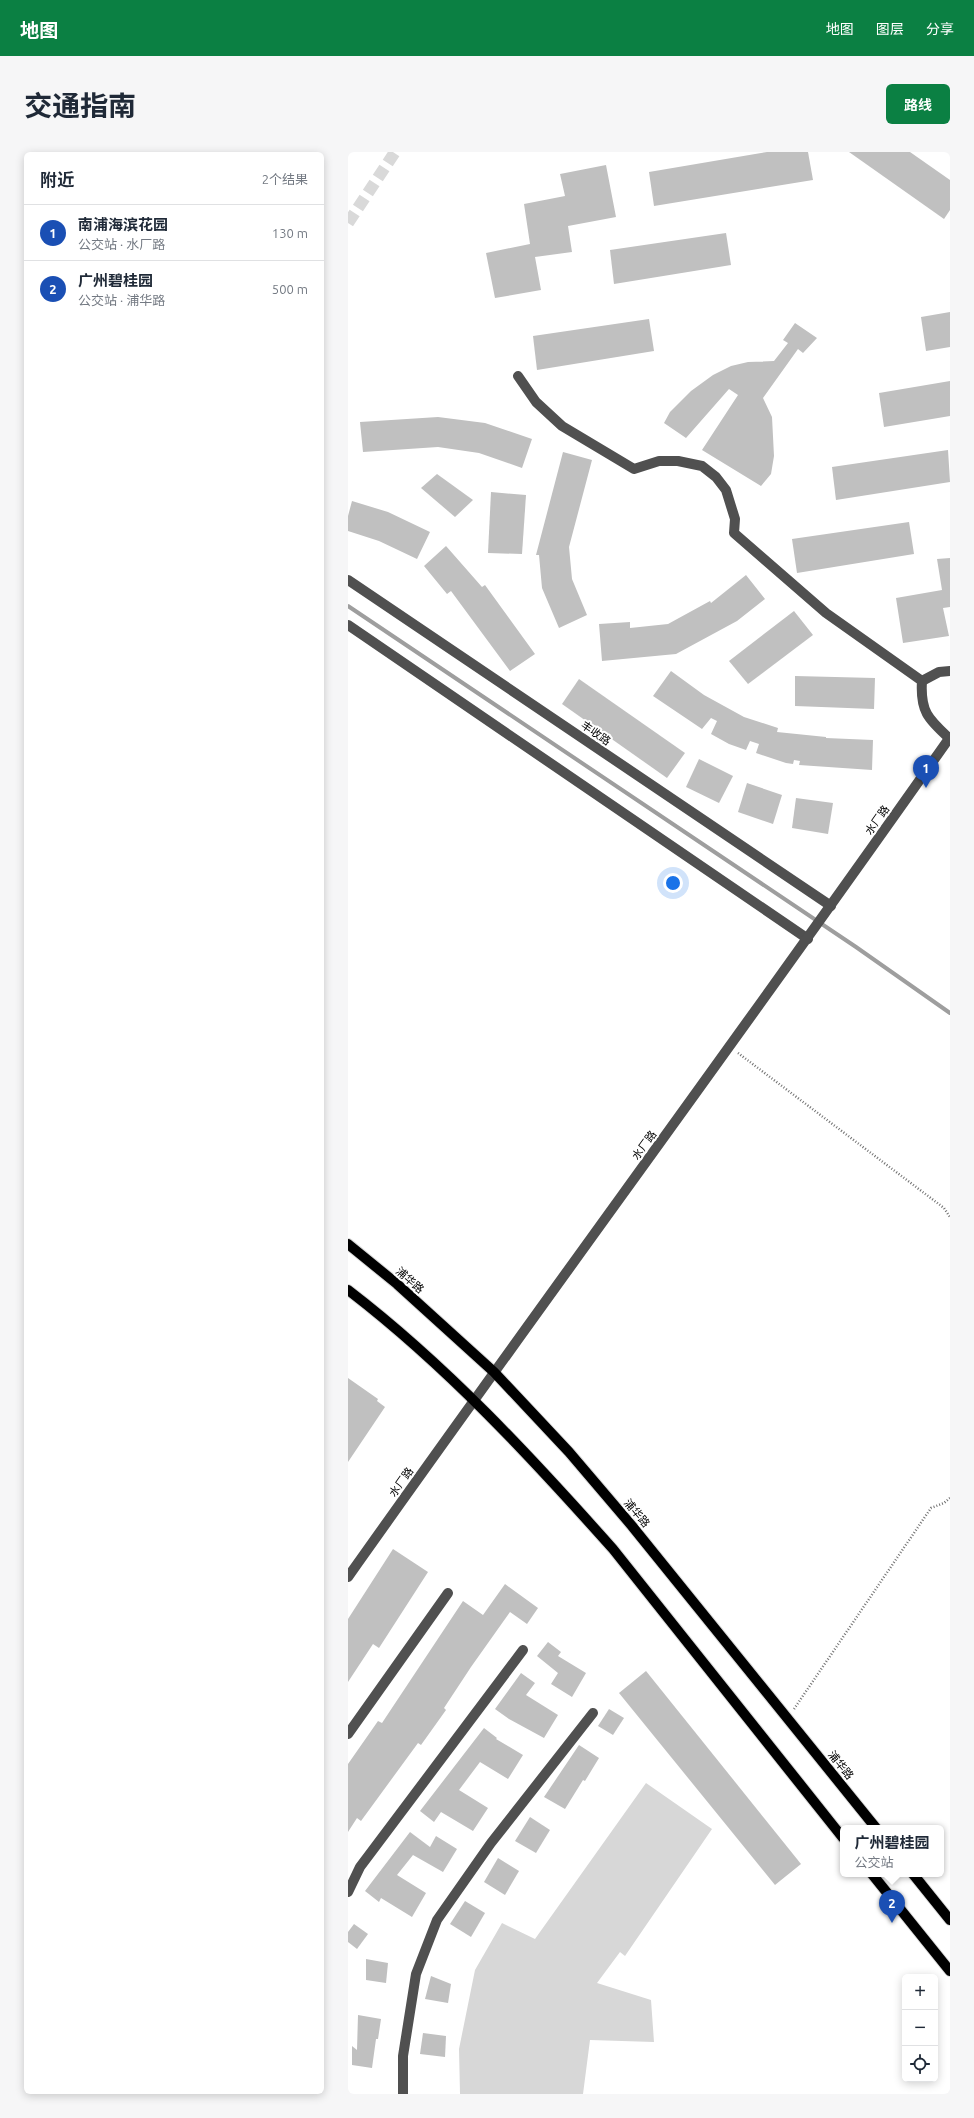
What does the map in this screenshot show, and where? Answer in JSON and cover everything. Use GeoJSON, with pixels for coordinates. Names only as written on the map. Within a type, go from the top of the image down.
{"type":"FeatureCollection","features":[{"type":"Feature","properties":{"kind":"main road","name":"浦华路"},"geometry":{"type":"LineString","coordinates":[[348,1244],[419,1304],[494,1372],[569,1452],[632,1526],[874,1825]]}},
{"type":"Feature","properties":{"kind":"main road"},"geometry":{"type":"LineString","coordinates":[[348,1290],[413,1344],[474,1400],[613,1550],[840,1834]]}},
{"type":"Feature","properties":{"kind":"main road"},"geometry":{"type":"LineString","coordinates":[[874,1877],[950,1971]]}},
{"type":"Feature","properties":{"kind":"main road"},"geometry":{"type":"LineString","coordinates":[[916,1877],[948,1913]]}},
{"type":"Feature","properties":{"kind":"street"},"geometry":{"type":"LineString","coordinates":[[518,376],[536,402],[562,426],[634,469],[659,461],[678,461],[702,466],[716,477],[726,490],[734,519],[734,533],[826,613],[922,681]]}},
{"type":"Feature","properties":{"kind":"street","name":"丰收路"},"geometry":{"type":"LineString","coordinates":[[348,580],[831,906]]}},
{"type":"Feature","properties":{"kind":"street"},"geometry":{"type":"LineString","coordinates":[[348,625],[810,935]]}},
{"type":"Feature","properties":{"kind":"street"},"geometry":{"type":"LineString","coordinates":[[922,681],[939,672],[950,671]]}},
{"type":"Feature","properties":{"kind":"street"},"geometry":{"type":"LineString","coordinates":[[922,681],[921,698],[925,712],[933,724],[950,737]]}},
{"type":"Feature","properties":{"kind":"street","name":"水厂路"},"geometry":{"type":"LineString","coordinates":[[348,1577],[494,1372],[824,917],[950,737]]}},
{"type":"Feature","properties":{"kind":"street"},"geometry":{"type":"LineString","coordinates":[[348,1734],[448,1593]]}},
{"type":"Feature","properties":{"kind":"street"},"geometry":{"type":"LineString","coordinates":[[348,1892],[360,1867],[523,1650]]}},
{"type":"Feature","properties":{"kind":"street"},"geometry":{"type":"LineString","coordinates":[[403,2094],[402,2056],[416,1974],[437,1920],[491,1843],[593,1713]]}},
{"type":"Feature","properties":{"kind":"path"},"geometry":{"type":"LineString","coordinates":[[730,1047],[944,1208],[950,1217]]}},
{"type":"Feature","properties":{"kind":"path"},"geometry":{"type":"LineString","coordinates":[[787,1718],[931,1508],[944,1503],[950,1498]]}},
{"type":"Feature","properties":{"kind":"shaded area"},"geometry":{"type":"Polygon","coordinates":[[[646,1783],[712,1829],[625,1956],[620,1952],[597,1983],[651,2000],[654,2042],[590,2040],[583,2094],[460,2094],[459,2049],[475,1970],[502,1923],[535,1939],[646,1783]]]}},
{"type":"Feature","properties":{"kind":"building"},"geometry":{"type":"Polygon","coordinates":[[[767,152],[808,152],[813,180],[654,206],[649,172],[767,152]]]}},
{"type":"Feature","properties":{"kind":"building"},"geometry":{"type":"Polygon","coordinates":[[[849,152],[910,152],[950,180],[950,210],[944,219],[849,152]]]}},
{"type":"Feature","properties":{"kind":"building"},"geometry":{"type":"Polygon","coordinates":[[[606,165],[616,217],[568,226],[572,252],[535,257],[541,290],[495,298],[486,253],[530,244],[524,204],[565,196],[560,174],[606,165]]]}},
{"type":"Feature","properties":{"kind":"building"},"geometry":{"type":"Polygon","coordinates":[[[726,233],[731,265],[614,284],[610,250],[726,233]]]}},
{"type":"Feature","properties":{"kind":"building"},"geometry":{"type":"Polygon","coordinates":[[[950,312],[950,347],[926,351],[921,317],[950,312]]]}},
{"type":"Feature","properties":{"kind":"building"},"geometry":{"type":"Polygon","coordinates":[[[649,319],[654,351],[537,370],[533,336],[649,319]]]}},
{"type":"Feature","properties":{"kind":"building"},"geometry":{"type":"Polygon","coordinates":[[[795,323],[817,338],[803,353],[798,349],[763,398],[772,417],[774,456],[771,474],[761,486],[702,450],[738,395],[729,389],[686,438],[664,423],[670,412],[691,391],[713,375],[731,366],[748,362],[774,361],[788,343],[783,340],[795,323]]]}},
{"type":"Feature","properties":{"kind":"building"},"geometry":{"type":"Polygon","coordinates":[[[950,381],[950,416],[884,427],[879,393],[950,381]]]}},
{"type":"Feature","properties":{"kind":"building"},"geometry":{"type":"Polygon","coordinates":[[[438,417],[485,423],[532,439],[522,468],[479,453],[438,447],[363,452],[360,422],[438,417]]]}},
{"type":"Feature","properties":{"kind":"building"},"geometry":{"type":"Polygon","coordinates":[[[948,450],[950,482],[836,500],[832,467],[948,450]]]}},
{"type":"Feature","properties":{"kind":"building"},"geometry":{"type":"Polygon","coordinates":[[[563,452],[592,460],[569,547],[572,579],[587,615],[559,628],[542,588],[539,555],[536,555],[563,452]]]}},
{"type":"Feature","properties":{"kind":"building"},"geometry":{"type":"Polygon","coordinates":[[[437,474],[473,500],[455,517],[421,488],[437,474]]]}},
{"type":"Feature","properties":{"kind":"building"},"geometry":{"type":"Polygon","coordinates":[[[491,492],[526,495],[522,554],[488,553],[491,492]]]}},
{"type":"Feature","properties":{"kind":"building"},"geometry":{"type":"Polygon","coordinates":[[[352,501],[388,512],[430,532],[417,559],[379,541],[348,531],[348,516],[352,501]]]}},
{"type":"Feature","properties":{"kind":"building"},"geometry":{"type":"Polygon","coordinates":[[[909,522],[914,554],[797,573],[792,539],[909,522]]]}},
{"type":"Feature","properties":{"kind":"building"},"geometry":{"type":"Polygon","coordinates":[[[446,546],[482,587],[485,585],[535,654],[510,671],[451,591],[447,594],[424,566],[446,546]]]}},
{"type":"Feature","properties":{"kind":"building"},"geometry":{"type":"Polygon","coordinates":[[[950,558],[950,607],[943,608],[949,636],[903,643],[896,598],[942,590],[937,559],[950,558]]]}},
{"type":"Feature","properties":{"kind":"building"},"geometry":{"type":"Polygon","coordinates":[[[746,575],[765,599],[737,621],[676,654],[602,661],[599,624],[630,622],[630,628],[668,624],[710,601],[711,603],[746,575]]]}},
{"type":"Feature","properties":{"kind":"building"},"geometry":{"type":"Polygon","coordinates":[[[794,611],[813,635],[748,684],[729,661],[794,611]]]}},
{"type":"Feature","properties":{"kind":"building"},"geometry":{"type":"Polygon","coordinates":[[[671,671],[704,695],[744,717],[778,728],[777,732],[826,738],[873,740],[872,770],[799,765],[800,761],[794,760],[793,764],[786,763],[756,753],[759,744],[750,741],[746,750],[729,744],[711,734],[717,721],[711,718],[702,729],[653,696],[671,671]]]}},
{"type":"Feature","properties":{"kind":"building"},"geometry":{"type":"Polygon","coordinates":[[[795,676],[875,678],[874,709],[795,706],[795,676]]]}},
{"type":"Feature","properties":{"kind":"building"},"geometry":{"type":"Polygon","coordinates":[[[579,679],[685,753],[667,778],[562,704],[579,679]]]}},
{"type":"Feature","properties":{"kind":"building"},"geometry":{"type":"Polygon","coordinates":[[[699,759],[733,776],[719,803],[686,787],[699,759]]]}},
{"type":"Feature","properties":{"kind":"building"},"geometry":{"type":"Polygon","coordinates":[[[747,783],[782,795],[773,824],[738,812],[747,783]]]}},
{"type":"Feature","properties":{"kind":"building"},"geometry":{"type":"Polygon","coordinates":[[[796,798],[833,803],[828,834],[792,828],[796,798]]]}},
{"type":"Feature","properties":{"kind":"building"},"geometry":{"type":"Polygon","coordinates":[[[348,1378],[378,1399],[377,1401],[385,1407],[348,1462],[348,1378]]]}},
{"type":"Feature","properties":{"kind":"building"},"geometry":{"type":"Polygon","coordinates":[[[393,1549],[428,1572],[379,1648],[373,1644],[348,1682],[348,1619],[393,1549]]]}},
{"type":"Feature","properties":{"kind":"building"},"geometry":{"type":"Polygon","coordinates":[[[505,1584],[538,1608],[527,1624],[510,1612],[471,1667],[444,1708],[446,1710],[421,1745],[418,1743],[361,1821],[357,1818],[348,1832],[348,1764],[378,1721],[382,1723],[463,1601],[483,1615],[505,1584]]]}},
{"type":"Feature","properties":{"kind":"building"},"geometry":{"type":"Polygon","coordinates":[[[548,1642],[561,1652],[558,1656],[586,1673],[572,1697],[551,1684],[558,1673],[537,1656],[548,1642]]]}},
{"type":"Feature","properties":{"kind":"building"},"geometry":{"type":"Polygon","coordinates":[[[646,1671],[801,1864],[775,1885],[619,1693],[646,1671]]]}},
{"type":"Feature","properties":{"kind":"building"},"geometry":{"type":"Polygon","coordinates":[[[521,1673],[535,1683],[526,1695],[558,1715],[544,1738],[509,1719],[495,1709],[521,1673]]]}},
{"type":"Feature","properties":{"kind":"building"},"geometry":{"type":"Polygon","coordinates":[[[609,1709],[624,1718],[613,1735],[598,1726],[609,1709]]]}},
{"type":"Feature","properties":{"kind":"building"},"geometry":{"type":"Polygon","coordinates":[[[484,1728],[497,1738],[496,1739],[523,1755],[508,1779],[480,1762],[459,1790],[488,1808],[473,1831],[441,1812],[434,1822],[420,1811],[484,1728]]]}},
{"type":"Feature","properties":{"kind":"building"},"geometry":{"type":"Polygon","coordinates":[[[579,1745],[599,1758],[565,1809],[544,1797],[579,1745]]]}},
{"type":"Feature","properties":{"kind":"building"},"geometry":{"type":"Polygon","coordinates":[[[530,1817],[550,1830],[536,1853],[515,1841],[530,1817]]]}},
{"type":"Feature","properties":{"kind":"building"},"geometry":{"type":"Polygon","coordinates":[[[410,1832],[430,1847],[436,1836],[457,1849],[443,1872],[413,1855],[397,1875],[426,1893],[412,1917],[381,1898],[379,1902],[365,1891],[410,1832]]]}},
{"type":"Feature","properties":{"kind":"building"},"geometry":{"type":"Polygon","coordinates":[[[498,1858],[519,1871],[505,1895],[484,1882],[498,1858]]]}},
{"type":"Feature","properties":{"kind":"building"},"geometry":{"type":"Polygon","coordinates":[[[465,1901],[485,1913],[471,1937],[450,1924],[465,1901]]]}},
{"type":"Feature","properties":{"kind":"building"},"geometry":{"type":"Polygon","coordinates":[[[354,1924],[368,1934],[357,1949],[348,1942],[348,1932],[354,1924]]]}},
{"type":"Feature","properties":{"kind":"building"},"geometry":{"type":"Polygon","coordinates":[[[366,1959],[388,1963],[386,1983],[366,1980],[366,1959]]]}},
{"type":"Feature","properties":{"kind":"building"},"geometry":{"type":"Polygon","coordinates":[[[431,1976],[451,1984],[448,2003],[425,1999],[431,1976]]]}},
{"type":"Feature","properties":{"kind":"building"},"geometry":{"type":"Polygon","coordinates":[[[358,2015],[381,2019],[378,2039],[376,2039],[372,2068],[352,2065],[352,2046],[357,2050],[358,2015]]]}},
{"type":"Feature","properties":{"kind":"building"},"geometry":{"type":"Polygon","coordinates":[[[423,2033],[446,2036],[445,2057],[420,2054],[423,2033]]]}},
{"type":"Feature","properties":{"kind":"waterway"},"geometry":{"type":"LineString","coordinates":[[348,606],[856,947],[950,1013]]}},
{"type":"Feature","properties":{"kind":"tunnel"},"geometry":{"type":"LineString","coordinates":[[348,223],[395,152]]}},
{"type":"Feature","properties":{"kind":"place","name":"南浦海滨花园"},"geometry":{"type":"Point","coordinates":[926,788]}},
{"type":"Feature","properties":{"kind":"place","name":"广州碧桂园"},"geometry":{"type":"Point","coordinates":[892,1923]}}]}
